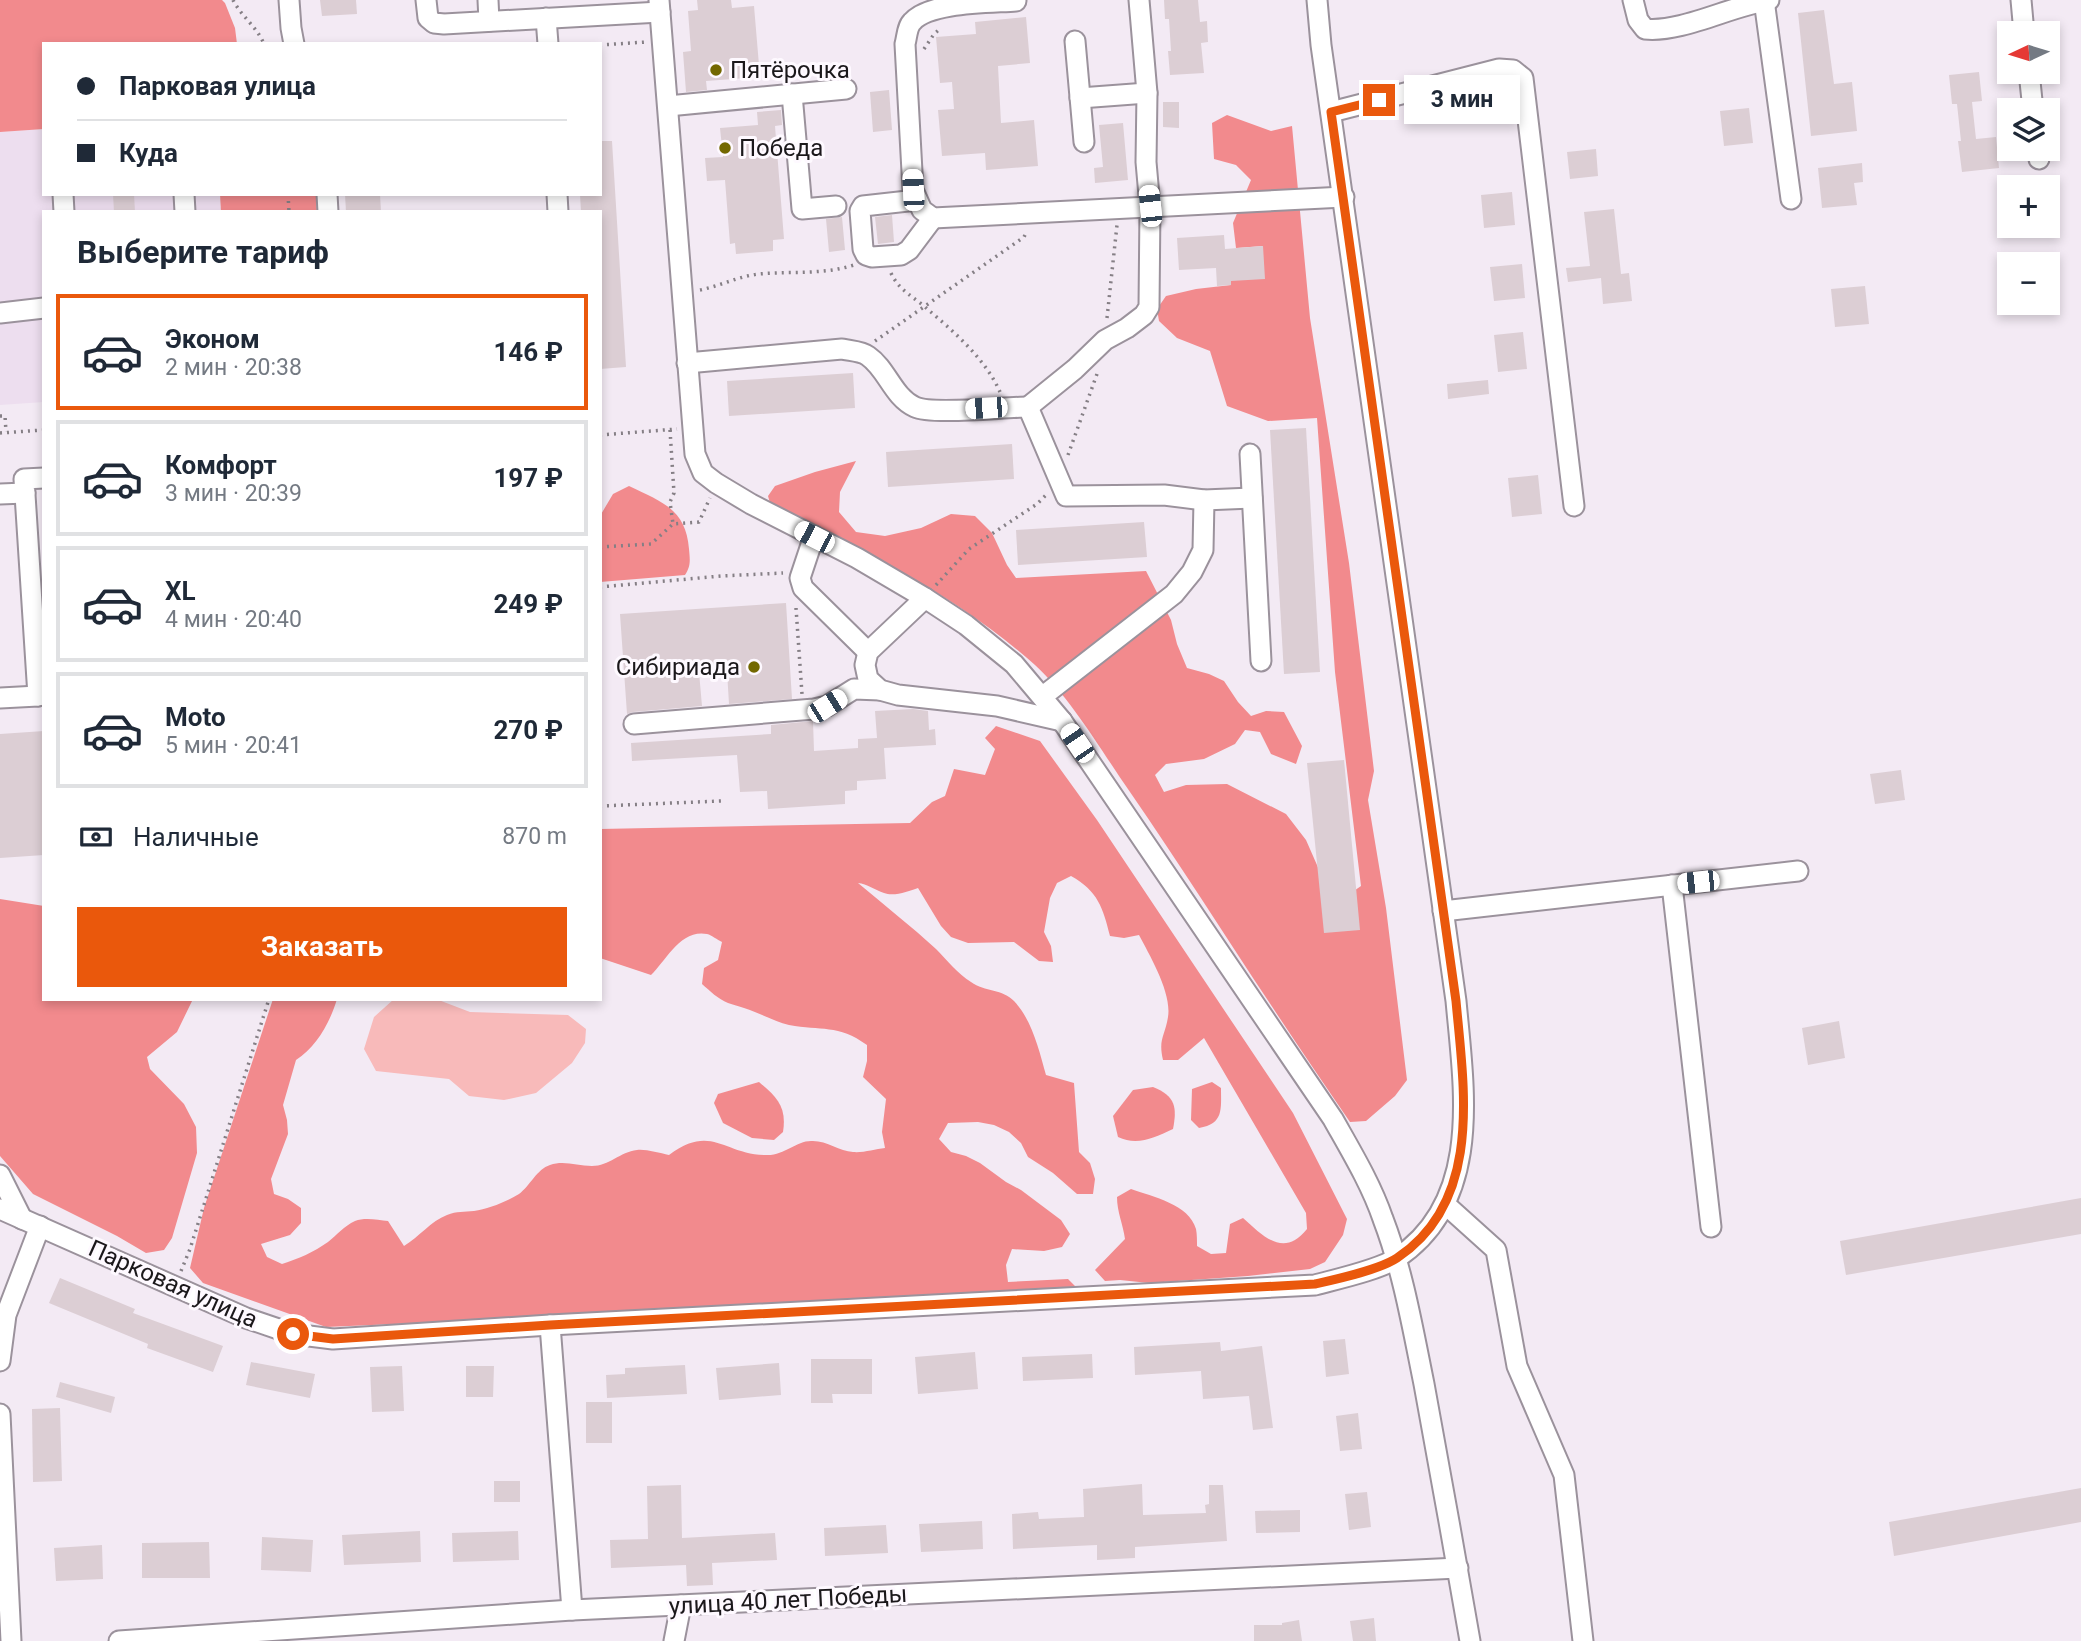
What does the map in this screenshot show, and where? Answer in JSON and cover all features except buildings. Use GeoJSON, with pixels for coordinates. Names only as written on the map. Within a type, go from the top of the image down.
{"type":"FeatureCollection","features":[{"type":"Feature","properties":{"kind":"street"},"geometry":{"type":"LineString","coordinates":[[289,0],[294,42]]}},
{"type":"Feature","properties":{"kind":"street"},"geometry":{"type":"LineString","coordinates":[[426,0],[428,18],[434,23],[444,24],[546,18],[659,6],[695,454],[703,473],[751,504],[857,558],[925,598],[966,625],[1014,664],[1062,721],[1333,1119],[1360,1167],[1383,1219],[1395,1259],[1414,1338],[1470,1641]]}},
{"type":"Feature","properties":{"kind":"street"},"geometry":{"type":"LineString","coordinates":[[488,0],[489,21]]}},
{"type":"Feature","properties":{"kind":"street"},"geometry":{"type":"LineString","coordinates":[[687,363],[842,349],[866,354],[881,367],[897,393],[915,408],[944,410],[1028,407],[1075,369],[1105,340],[1144,315],[1149,307],[1150,206],[1146,162],[1147,93],[1139,0]]}},
{"type":"Feature","properties":{"kind":"street","name":"Парковая улица"},"geometry":{"type":"LineString","coordinates":[[0,1209],[246,1318],[293,1334],[333,1339],[1315,1284],[1346,1277],[1395,1259],[1429,1232],[1446,1205],[1457,1170],[1465,1117],[1456,1001],[1321,45],[1317,0]]}},
{"type":"Feature","properties":{"kind":"street"},"geometry":{"type":"LineString","coordinates":[[1633,0],[1638,20],[1645,29],[1656,30],[1769,0]]}},
{"type":"Feature","properties":{"kind":"street"},"geometry":{"type":"LineString","coordinates":[[1764,0],[1791,199]]}},
{"type":"Feature","properties":{"kind":"street"},"geometry":{"type":"LineString","coordinates":[[2021,0],[2023,21]]}},
{"type":"Feature","properties":{"kind":"street"},"geometry":{"type":"LineString","coordinates":[[1016,1],[942,8],[921,15],[909,24],[905,44],[913,190],[922,210],[933,218],[1344,197]]}},
{"type":"Feature","properties":{"kind":"street"},"geometry":{"type":"LineString","coordinates":[[546,18],[548,42]]}},
{"type":"Feature","properties":{"kind":"street"},"geometry":{"type":"LineString","coordinates":[[1075,41],[1084,142]]}},
{"type":"Feature","properties":{"kind":"street"},"geometry":{"type":"LineString","coordinates":[[1331,112],[1499,69],[1513,70],[1523,78],[1574,506]]}},
{"type":"Feature","properties":{"kind":"street"},"geometry":{"type":"LineString","coordinates":[[668,106],[846,89]]}},
{"type":"Feature","properties":{"kind":"street"},"geometry":{"type":"LineString","coordinates":[[1080,99],[1147,93]]}},
{"type":"Feature","properties":{"kind":"street"},"geometry":{"type":"LineString","coordinates":[[792,94],[802,209],[836,206]]}},
{"type":"Feature","properties":{"kind":"street"},"geometry":{"type":"LineString","coordinates":[[917,200],[863,206],[860,211],[863,249],[866,255],[901,255],[909,250],[933,218]]}},
{"type":"Feature","properties":{"kind":"street"},"geometry":{"type":"LineString","coordinates":[[0,313],[42,308]]}},
{"type":"Feature","properties":{"kind":"street"},"geometry":{"type":"LineString","coordinates":[[1028,407],[1066,496],[1164,495],[1204,500],[1252,498]]}},
{"type":"Feature","properties":{"kind":"street"},"geometry":{"type":"LineString","coordinates":[[1250,454],[1261,662]]}},
{"type":"Feature","properties":{"kind":"street"},"geometry":{"type":"LineString","coordinates":[[0,698],[41,696],[24,479],[42,478]]}},
{"type":"Feature","properties":{"kind":"street"},"geometry":{"type":"LineString","coordinates":[[0,494],[25,493]]}},
{"type":"Feature","properties":{"kind":"street"},"geometry":{"type":"LineString","coordinates":[[1043,696],[1180,587],[1192,572],[1203,550],[1204,500]]}},
{"type":"Feature","properties":{"kind":"street"},"geometry":{"type":"LineString","coordinates":[[814,537],[800,578],[803,588],[867,652]]}},
{"type":"Feature","properties":{"kind":"street"},"geometry":{"type":"LineString","coordinates":[[880,690],[868,679],[865,665],[867,652],[925,598]]}},
{"type":"Feature","properties":{"kind":"street"},"geometry":{"type":"LineString","coordinates":[[634,724],[803,710],[827,706],[855,689],[867,688],[898,695],[998,706],[1062,721]]}},
{"type":"Feature","properties":{"kind":"street"},"geometry":{"type":"LineString","coordinates":[[1443,911],[1798,871]]}},
{"type":"Feature","properties":{"kind":"street"},"geometry":{"type":"LineString","coordinates":[[1672,885],[1710,1227]]}},
{"type":"Feature","properties":{"kind":"street"},"geometry":{"type":"LineString","coordinates":[[0,1175],[22,1219]]}},
{"type":"Feature","properties":{"kind":"street"},"geometry":{"type":"LineString","coordinates":[[1446,1205],[1496,1250],[1517,1366],[1564,1475],[1583,1641]]}},
{"type":"Feature","properties":{"kind":"street"},"geometry":{"type":"LineString","coordinates":[[0,1361],[6,1315],[40,1226]]}},
{"type":"Feature","properties":{"kind":"street"},"geometry":{"type":"LineString","coordinates":[[550,1325],[572,1610]]}},
{"type":"Feature","properties":{"kind":"street"},"geometry":{"type":"LineString","coordinates":[[0,1414],[11,1641]]}},
{"type":"Feature","properties":{"kind":"street","name":"улица 40 лет Победы"},"geometry":{"type":"LineString","coordinates":[[120,1641],[572,1610],[1458,1568]]}},
{"type":"Feature","properties":{"kind":"street"},"geometry":{"type":"LineString","coordinates":[[674,1641],[681,1605]]}},
{"type":"Feature","properties":{"kind":"path"},"geometry":{"type":"LineString","coordinates":[[233,0],[239,13],[263,42]]}},
{"type":"Feature","properties":{"kind":"path"},"geometry":{"type":"LineString","coordinates":[[906,69],[934,34],[944,27]]}},
{"type":"Feature","properties":{"kind":"path"},"geometry":{"type":"LineString","coordinates":[[602,45],[662,41]]}},
{"type":"Feature","properties":{"kind":"path"},"geometry":{"type":"LineString","coordinates":[[859,353],[1024,237],[1033,214]]}},
{"type":"Feature","properties":{"kind":"path"},"geometry":{"type":"LineString","coordinates":[[682,291],[717,287],[756,274],[831,271],[853,265],[866,255]]}},
{"type":"Feature","properties":{"kind":"path"},"geometry":{"type":"LineString","coordinates":[[889,256],[890,272],[895,284],[968,346],[996,381],[1007,407]]}},
{"type":"Feature","properties":{"kind":"path"},"geometry":{"type":"LineString","coordinates":[[0,416],[5,415],[6,432]]}},
{"type":"Feature","properties":{"kind":"path"},"geometry":{"type":"LineString","coordinates":[[602,435],[693,428]]}},
{"type":"Feature","properties":{"kind":"path"},"geometry":{"type":"LineString","coordinates":[[0,433],[42,429]]}},
{"type":"Feature","properties":{"kind":"path"},"geometry":{"type":"LineString","coordinates":[[670,430],[674,492],[670,502],[673,524]]}},
{"type":"Feature","properties":{"kind":"path"},"geometry":{"type":"LineString","coordinates":[[602,547],[651,544],[673,524],[699,522],[716,483]]}},
{"type":"Feature","properties":{"kind":"path"},"geometry":{"type":"LineString","coordinates":[[602,587],[721,576],[802,573]]}},
{"type":"Feature","properties":{"kind":"path"},"geometry":{"type":"LineString","coordinates":[[795,600],[803,710]]}},
{"type":"Feature","properties":{"kind":"path"},"geometry":{"type":"LineString","coordinates":[[602,806],[721,801]]}},
{"type":"Feature","properties":{"kind":"path"},"geometry":{"type":"LineString","coordinates":[[176,1286],[267,1001]]}},
{"type":"Feature","properties":{"kind":"shaded area"},"geometry":{"type":"Polygon","coordinates":[[[0,0],[222,0],[225,3],[235,28],[237,42],[42,42],[42,129],[0,132],[0,0]]]}},
{"type":"Feature","properties":{"kind":"shaded area"},"geometry":{"type":"Polygon","coordinates":[[[1227,115],[1271,131],[1292,126],[1310,318],[1349,563],[1374,771],[1368,800],[1386,908],[1407,1080],[1395,1096],[1366,1121],[1350,1122],[1097,743],[1048,678],[974,617],[874,556],[770,503],[768,496],[775,486],[856,461],[840,492],[839,512],[856,532],[885,536],[921,528],[951,514],[975,516],[992,533],[1016,578],[1146,571],[1171,620],[1187,668],[1224,681],[1251,716],[1266,711],[1284,712],[1302,746],[1296,764],[1271,754],[1260,732],[1245,730],[1235,744],[1204,759],[1166,764],[1155,775],[1164,792],[1186,785],[1227,784],[1286,814],[1306,840],[1324,881],[1348,895],[1361,886],[1335,672],[1317,418],[1268,421],[1227,406],[1210,351],[1177,338],[1159,321],[1157,309],[1166,296],[1231,285],[1231,281],[1263,246],[1236,248],[1233,223],[1251,180],[1236,165],[1214,159],[1212,123],[1227,115]]]}},
{"type":"Feature","properties":{"kind":"shaded area"},"geometry":{"type":"Polygon","coordinates":[[[42,129],[42,196],[220,196],[221,210],[42,210],[42,402],[0,405],[0,132],[42,129]]]}},
{"type":"Feature","properties":{"kind":"shaded area"},"geometry":{"type":"Polygon","coordinates":[[[220,196],[316,196],[317,210],[221,210],[220,196]]]}},
{"type":"Feature","properties":{"kind":"shaded area"},"geometry":{"type":"Polygon","coordinates":[[[629,486],[670,508],[687,535],[690,556],[685,575],[602,582],[602,513],[613,494],[629,486]]]}},
{"type":"Feature","properties":{"kind":"shaded area"},"geometry":{"type":"Polygon","coordinates":[[[996,726],[1040,741],[1097,820],[1293,1113],[1347,1219],[1343,1235],[1325,1262],[1310,1269],[1149,1283],[1105,1281],[1095,1270],[1125,1239],[1117,1197],[1131,1189],[1169,1203],[1186,1213],[1196,1229],[1197,1246],[1211,1254],[1226,1253],[1230,1224],[1243,1218],[1274,1242],[1290,1242],[1299,1238],[1307,1229],[1306,1213],[1204,1038],[1178,1060],[1163,1060],[1162,1042],[1168,1007],[1167,997],[1154,964],[1139,935],[1124,938],[1110,936],[1098,901],[1088,888],[1071,876],[1057,883],[1050,898],[1044,932],[1051,946],[1053,962],[1039,961],[1014,942],[968,943],[951,937],[941,926],[918,888],[888,894],[858,883],[927,940],[966,979],[1010,997],[1030,1026],[1046,1075],[1074,1083],[1079,1152],[1090,1163],[1095,1179],[1093,1194],[1077,1194],[1053,1173],[1028,1157],[1021,1143],[1009,1132],[994,1125],[978,1122],[948,1123],[939,1139],[951,1152],[980,1163],[1021,1190],[1061,1220],[1070,1234],[1062,1247],[1044,1251],[1012,1249],[1006,1265],[1008,1282],[1068,1279],[1077,1288],[1057,1295],[326,1327],[203,1283],[190,1268],[204,1208],[272,1001],[336,1001],[321,1034],[296,1060],[283,1105],[288,1134],[271,1179],[274,1194],[301,1208],[301,1223],[290,1235],[261,1244],[267,1257],[282,1264],[317,1249],[347,1225],[363,1219],[388,1221],[404,1246],[447,1215],[485,1209],[514,1197],[523,1191],[541,1170],[555,1164],[598,1165],[637,1150],[669,1155],[684,1146],[708,1141],[752,1154],[766,1155],[811,1141],[853,1152],[885,1148],[882,1132],[886,1099],[863,1077],[867,1045],[838,1031],[783,1023],[717,997],[702,984],[704,968],[718,960],[722,942],[707,934],[689,936],[674,947],[651,975],[602,959],[602,829],[910,823],[932,802],[945,796],[954,769],[985,775],[995,749],[985,738],[996,726]]]}},
{"type":"Feature","properties":{"kind":"shaded area"},"geometry":{"type":"Polygon","coordinates":[[[0,899],[42,906],[42,1001],[192,1001],[177,1032],[147,1057],[150,1069],[184,1104],[196,1127],[197,1153],[172,1238],[164,1250],[146,1253],[33,1194],[0,1156],[0,899]]]}},
{"type":"Feature","properties":{"kind":"shaded area"},"geometry":{"type":"Polygon","coordinates":[[[392,1001],[441,1001],[470,1012],[568,1015],[586,1029],[585,1043],[572,1063],[536,1093],[504,1100],[469,1096],[449,1079],[376,1071],[364,1049],[374,1017],[392,1001]]]}},
{"type":"Feature","properties":{"kind":"shaded area"},"geometry":{"type":"Polygon","coordinates":[[[759,1082],[776,1098],[782,1109],[783,1132],[774,1140],[752,1138],[723,1123],[714,1103],[718,1094],[759,1082]]]}},
{"type":"Feature","properties":{"kind":"shaded area"},"geometry":{"type":"Polygon","coordinates":[[[1212,1082],[1221,1088],[1219,1114],[1213,1123],[1199,1128],[1191,1120],[1192,1089],[1212,1082]]]}},
{"type":"Feature","properties":{"kind":"shaded area"},"geometry":{"type":"Polygon","coordinates":[[[1153,1087],[1166,1094],[1173,1104],[1173,1129],[1139,1141],[1118,1137],[1113,1116],[1133,1090],[1153,1087]]]}},
{"type":"Feature","properties":{"kind":"place","name":"Пятёрочка"},"geometry":{"type":"Point","coordinates":[716,70]}},
{"type":"Feature","properties":{"kind":"place","name":"Победа"},"geometry":{"type":"Point","coordinates":[725,148]}},
{"type":"Feature","properties":{"kind":"place","name":"Сибириада"},"geometry":{"type":"Point","coordinates":[754,667]}},
{"type":"Feature","properties":{"kind":"route"},"geometry":{"type":"LineString","coordinates":[[293,1334],[333,1339],[1315,1284],[1346,1277],[1395,1259],[1429,1232],[1446,1205],[1457,1170],[1465,1117],[1462,1064],[1456,1001],[1331,112],[1379,100]]}}]}
